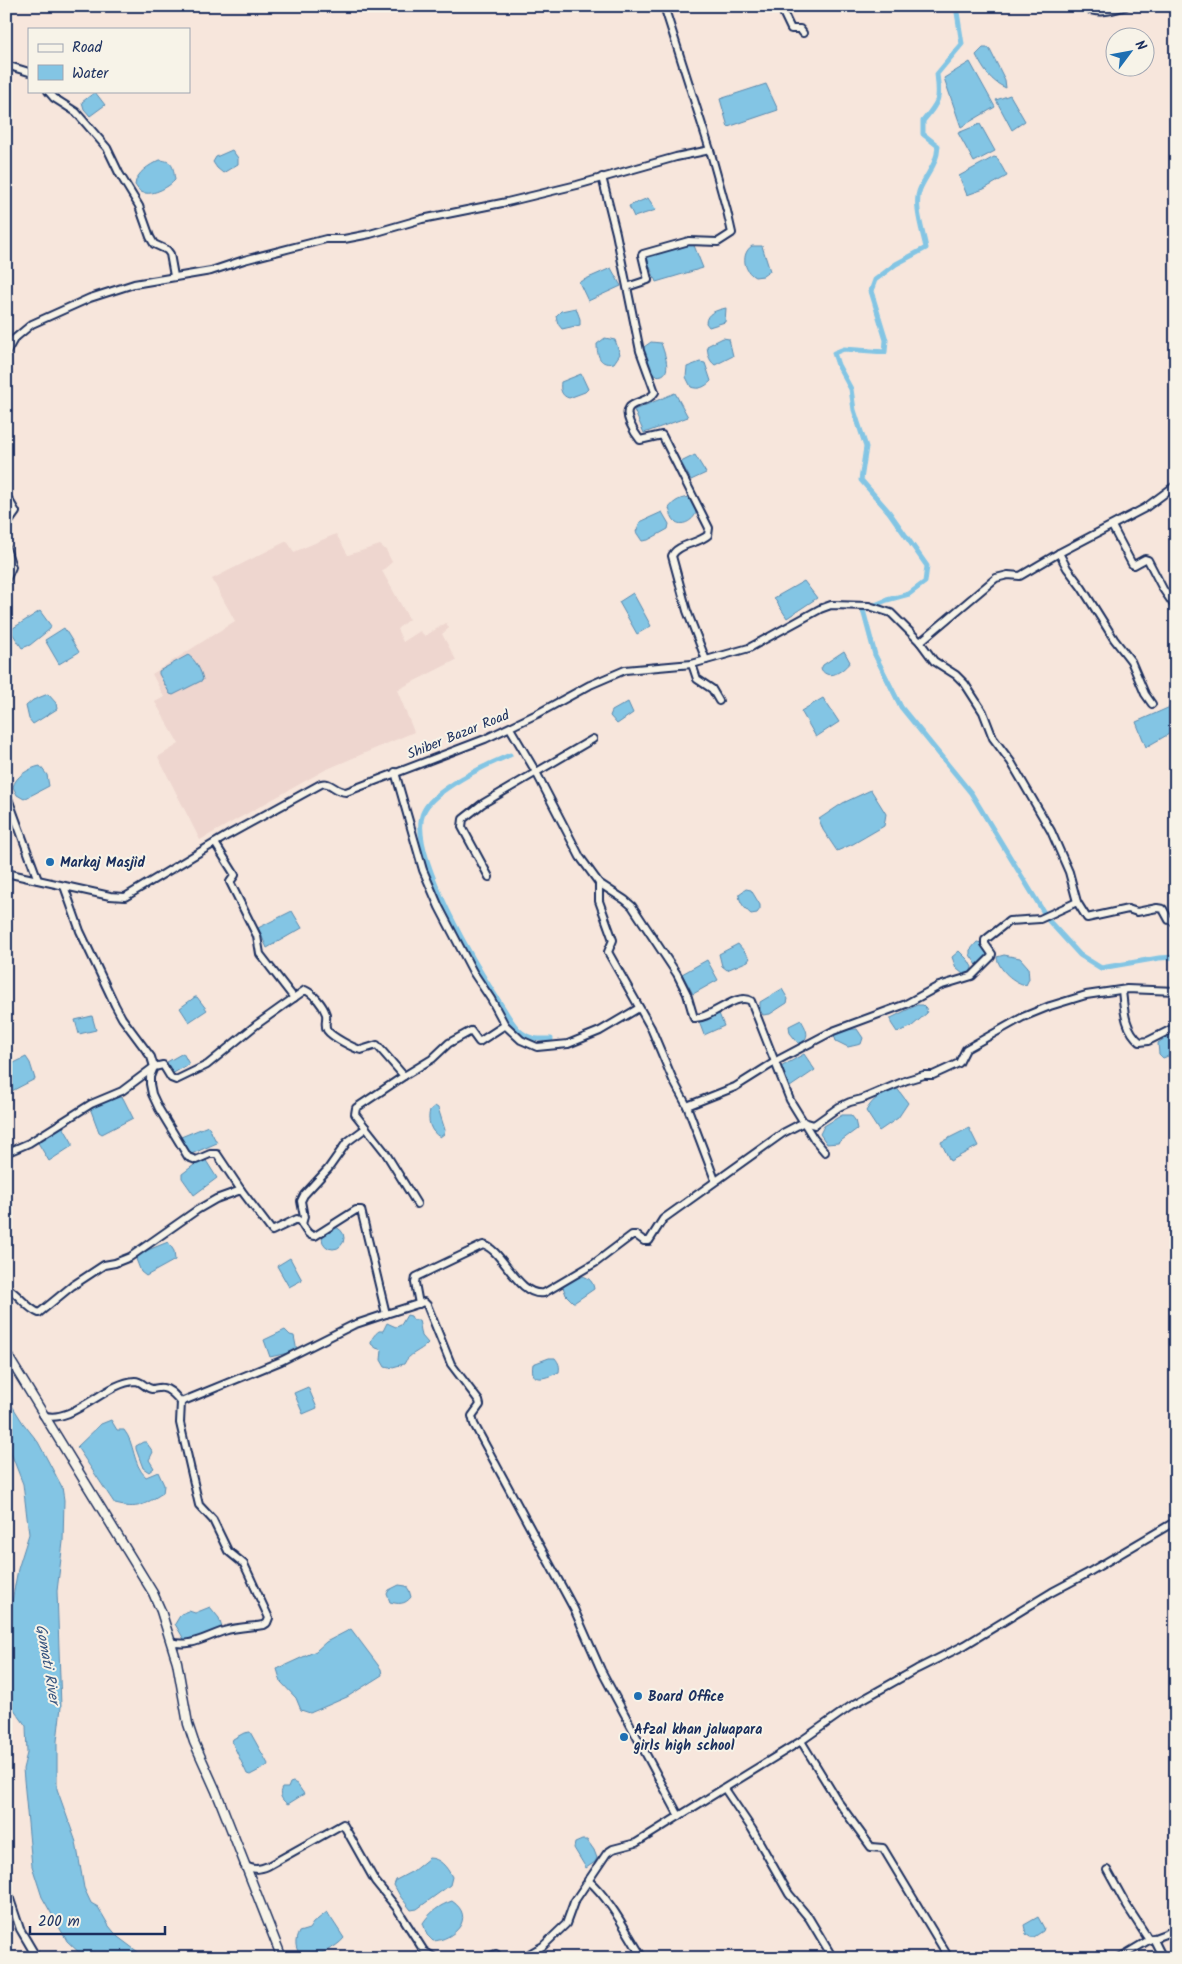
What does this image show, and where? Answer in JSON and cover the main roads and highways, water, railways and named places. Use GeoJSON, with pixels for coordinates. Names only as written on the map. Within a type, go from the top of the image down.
{"type":"FeatureCollection","features":[{"type":"Feature","properties":{"kind":"main road"},"geometry":{"type":"LineString","coordinates":[[6,1353],[153,1593],[177,1662],[188,1724],[194,1742],[216,1791],[282,1958]]}},
{"type":"Feature","properties":{"kind":"water"},"geometry":{"type":"Polygon","coordinates":[[[983,48],[989,48],[1005,80],[1006,88],[992,79],[976,55],[983,48]]]}},
{"type":"Feature","properties":{"kind":"water"},"geometry":{"type":"Polygon","coordinates":[[[970,62],[995,107],[961,127],[944,78],[970,62]]]}},
{"type":"Feature","properties":{"kind":"water"},"geometry":{"type":"Polygon","coordinates":[[[766,84],[778,110],[728,127],[720,99],[766,84]]]}},
{"type":"Feature","properties":{"kind":"water"},"geometry":{"type":"Polygon","coordinates":[[[95,92],[105,105],[90,116],[84,109],[82,102],[95,92]]]}},
{"type":"Feature","properties":{"kind":"water"},"geometry":{"type":"Polygon","coordinates":[[[1010,95],[1025,121],[1012,130],[996,100],[1010,95]]]}},
{"type":"Feature","properties":{"kind":"water"},"geometry":{"type":"Polygon","coordinates":[[[980,124],[995,151],[974,162],[958,133],[980,124]]]}},
{"type":"Feature","properties":{"kind":"water"},"geometry":{"type":"Polygon","coordinates":[[[232,150],[238,158],[238,164],[223,173],[213,162],[216,157],[232,150]]]}},
{"type":"Feature","properties":{"kind":"water"},"geometry":{"type":"Polygon","coordinates":[[[994,157],[997,158],[1007,176],[984,189],[967,195],[959,176],[994,157]]]}},
{"type":"Feature","properties":{"kind":"water"},"geometry":{"type":"Polygon","coordinates":[[[160,160],[170,164],[175,180],[157,192],[142,192],[135,185],[140,173],[160,160]]]}},
{"type":"Feature","properties":{"kind":"water"},"geometry":{"type":"Polygon","coordinates":[[[648,198],[656,210],[634,217],[629,206],[648,198]]]}},
{"type":"Feature","properties":{"kind":"water"},"geometry":{"type":"Polygon","coordinates":[[[693,243],[703,268],[656,282],[646,257],[693,243]]]}},
{"type":"Feature","properties":{"kind":"water"},"geometry":{"type":"Polygon","coordinates":[[[752,246],[762,246],[770,271],[763,276],[755,277],[748,271],[746,266],[746,253],[752,246]]]}},
{"type":"Feature","properties":{"kind":"water"},"geometry":{"type":"Polygon","coordinates":[[[611,268],[621,286],[588,301],[579,282],[611,268]]]}},
{"type":"Feature","properties":{"kind":"water"},"geometry":{"type":"Polygon","coordinates":[[[576,308],[580,325],[562,329],[558,324],[556,316],[561,311],[576,308]]]}},
{"type":"Feature","properties":{"kind":"water"},"geometry":{"type":"Polygon","coordinates":[[[726,308],[725,322],[709,327],[706,320],[710,314],[726,308]]]}},
{"type":"Feature","properties":{"kind":"water"},"geometry":{"type":"Polygon","coordinates":[[[605,338],[615,340],[620,354],[614,363],[605,363],[600,359],[597,344],[605,338]]]}},
{"type":"Feature","properties":{"kind":"water"},"geometry":{"type":"Polygon","coordinates":[[[723,338],[729,339],[733,356],[715,365],[710,359],[707,346],[723,338]]]}},
{"type":"Feature","properties":{"kind":"water"},"geometry":{"type":"Polygon","coordinates":[[[651,342],[661,343],[665,354],[666,370],[660,376],[653,375],[644,358],[644,347],[651,342]]]}},
{"type":"Feature","properties":{"kind":"water"},"geometry":{"type":"Polygon","coordinates":[[[700,362],[705,363],[711,381],[702,387],[691,387],[686,377],[687,367],[700,362]]]}},
{"type":"Feature","properties":{"kind":"water"},"geometry":{"type":"Polygon","coordinates":[[[581,374],[588,389],[569,398],[564,396],[561,390],[561,382],[581,374]]]}},
{"type":"Feature","properties":{"kind":"water"},"geometry":{"type":"Polygon","coordinates":[[[675,393],[688,417],[644,433],[634,410],[675,393]]]}},
{"type":"Feature","properties":{"kind":"water"},"geometry":{"type":"Polygon","coordinates":[[[695,455],[706,473],[691,480],[681,462],[695,455]]]}},
{"type":"Feature","properties":{"kind":"water"},"geometry":{"type":"Polygon","coordinates":[[[690,497],[696,508],[695,515],[685,523],[676,522],[669,508],[678,500],[690,497]]]}},
{"type":"Feature","properties":{"kind":"water"},"geometry":{"type":"Polygon","coordinates":[[[662,512],[669,524],[668,529],[648,540],[642,541],[636,532],[640,522],[662,512]]]}},
{"type":"Feature","properties":{"kind":"water"},"geometry":{"type":"Polygon","coordinates":[[[804,581],[817,598],[787,618],[774,598],[804,581]]]}},
{"type":"Feature","properties":{"kind":"water"},"geometry":{"type":"Polygon","coordinates":[[[633,593],[651,626],[637,634],[619,602],[633,593]]]}},
{"type":"Feature","properties":{"kind":"water"},"geometry":{"type":"Polygon","coordinates":[[[40,611],[51,626],[50,629],[30,645],[22,648],[10,630],[40,611]]]}},
{"type":"Feature","properties":{"kind":"water"},"geometry":{"type":"Polygon","coordinates":[[[64,628],[79,652],[59,664],[45,640],[64,628]]]}},
{"type":"Feature","properties":{"kind":"water"},"geometry":{"type":"Polygon","coordinates":[[[844,651],[850,662],[832,675],[824,673],[821,669],[823,665],[844,651]]]}},
{"type":"Feature","properties":{"kind":"water"},"geometry":{"type":"Polygon","coordinates":[[[188,655],[198,666],[203,680],[173,695],[170,694],[159,671],[188,655]]]}},
{"type":"Feature","properties":{"kind":"water"},"geometry":{"type":"Polygon","coordinates":[[[48,694],[56,703],[57,709],[33,724],[29,719],[26,706],[33,700],[48,694]]]}},
{"type":"Feature","properties":{"kind":"water"},"geometry":{"type":"Polygon","coordinates":[[[823,698],[839,722],[816,737],[801,711],[823,698]]]}},
{"type":"Feature","properties":{"kind":"water"},"geometry":{"type":"Polygon","coordinates":[[[628,702],[633,713],[617,724],[610,716],[612,711],[628,702]]]}},
{"type":"Feature","properties":{"kind":"water"},"geometry":{"type":"Polygon","coordinates":[[[1170,707],[1176,715],[1176,730],[1146,747],[1136,722],[1170,707]]]}},
{"type":"Feature","properties":{"kind":"water"},"geometry":{"type":"Polygon","coordinates":[[[40,766],[47,775],[49,786],[24,799],[17,795],[13,787],[14,783],[27,771],[40,766]]]}},
{"type":"Feature","properties":{"kind":"water"},"geometry":{"type":"Polygon","coordinates":[[[871,790],[886,814],[884,826],[837,851],[823,830],[819,819],[843,803],[871,790]]]}},
{"type":"Feature","properties":{"kind":"water"},"geometry":{"type":"Polygon","coordinates":[[[746,889],[751,890],[760,905],[757,913],[751,914],[741,903],[739,894],[746,889]]]}},
{"type":"Feature","properties":{"kind":"water"},"geometry":{"type":"Polygon","coordinates":[[[292,911],[302,928],[267,948],[258,928],[292,911]]]}},
{"type":"Feature","properties":{"kind":"water"},"geometry":{"type":"Polygon","coordinates":[[[977,942],[982,943],[988,956],[981,964],[977,965],[970,955],[970,950],[977,942]]]}},
{"type":"Feature","properties":{"kind":"water"},"geometry":{"type":"Polygon","coordinates":[[[738,944],[750,958],[748,961],[727,970],[722,966],[719,954],[738,944]]]}},
{"type":"Feature","properties":{"kind":"water"},"geometry":{"type":"Polygon","coordinates":[[[959,951],[972,967],[971,971],[964,975],[956,968],[952,957],[959,951]]]}},
{"type":"Feature","properties":{"kind":"water"},"geometry":{"type":"Polygon","coordinates":[[[1004,955],[1020,958],[1028,967],[1029,979],[1026,985],[1021,984],[1003,971],[997,957],[1004,955]]]}},
{"type":"Feature","properties":{"kind":"water"},"geometry":{"type":"Polygon","coordinates":[[[707,960],[718,980],[693,994],[682,974],[707,960]]]}},
{"type":"Feature","properties":{"kind":"water"},"geometry":{"type":"Polygon","coordinates":[[[782,989],[788,999],[787,1003],[770,1014],[763,1015],[760,1010],[760,1002],[782,989]]]}},
{"type":"Feature","properties":{"kind":"water"},"geometry":{"type":"Polygon","coordinates":[[[195,997],[207,1010],[189,1022],[180,1008],[195,997]]]}},
{"type":"Feature","properties":{"kind":"water"},"geometry":{"type":"Polygon","coordinates":[[[917,1005],[923,1005],[927,1013],[911,1027],[897,1032],[891,1023],[891,1018],[917,1005]]]}},
{"type":"Feature","properties":{"kind":"water"},"geometry":{"type":"Polygon","coordinates":[[[718,1011],[724,1026],[704,1035],[698,1019],[718,1011]]]}},
{"type":"Feature","properties":{"kind":"water"},"geometry":{"type":"Polygon","coordinates":[[[92,1016],[96,1030],[79,1034],[75,1020],[92,1016]]]}},
{"type":"Feature","properties":{"kind":"water"},"geometry":{"type":"Polygon","coordinates":[[[801,1020],[807,1034],[803,1042],[799,1044],[790,1033],[789,1026],[801,1020]]]}},
{"type":"Feature","properties":{"kind":"water"},"geometry":{"type":"Polygon","coordinates":[[[857,1029],[863,1038],[861,1044],[848,1047],[836,1041],[834,1035],[838,1030],[857,1029]]]}},
{"type":"Feature","properties":{"kind":"water"},"geometry":{"type":"Polygon","coordinates":[[[1176,1030],[1176,1053],[1163,1058],[1159,1054],[1158,1043],[1176,1030]]]}},
{"type":"Feature","properties":{"kind":"water"},"geometry":{"type":"Polygon","coordinates":[[[183,1053],[189,1064],[172,1074],[166,1065],[167,1062],[183,1053]]]}},
{"type":"Feature","properties":{"kind":"water"},"geometry":{"type":"Polygon","coordinates":[[[804,1054],[815,1070],[790,1087],[779,1068],[804,1054]]]}},
{"type":"Feature","properties":{"kind":"water"},"geometry":{"type":"Polygon","coordinates":[[[26,1057],[35,1079],[6,1094],[6,1067],[26,1057]]]}},
{"type":"Feature","properties":{"kind":"water"},"geometry":{"type":"Polygon","coordinates":[[[896,1087],[908,1103],[898,1118],[879,1131],[866,1111],[879,1096],[896,1087]]]}},
{"type":"Feature","properties":{"kind":"water"},"geometry":{"type":"Polygon","coordinates":[[[118,1096],[123,1098],[133,1118],[102,1134],[99,1132],[90,1108],[118,1096]]]}},
{"type":"Feature","properties":{"kind":"water"},"geometry":{"type":"Polygon","coordinates":[[[435,1106],[438,1108],[445,1130],[444,1134],[440,1137],[434,1132],[429,1122],[430,1110],[435,1106]]]}},
{"type":"Feature","properties":{"kind":"water"},"geometry":{"type":"Polygon","coordinates":[[[842,1115],[851,1115],[855,1120],[857,1129],[838,1143],[827,1144],[820,1134],[824,1126],[842,1115]]]}},
{"type":"Feature","properties":{"kind":"water"},"geometry":{"type":"Polygon","coordinates":[[[62,1125],[72,1142],[72,1146],[49,1161],[37,1141],[62,1125]]]}},
{"type":"Feature","properties":{"kind":"water"},"geometry":{"type":"Polygon","coordinates":[[[208,1126],[217,1143],[189,1155],[181,1137],[208,1126]]]}},
{"type":"Feature","properties":{"kind":"water"},"geometry":{"type":"Polygon","coordinates":[[[969,1128],[978,1146],[950,1161],[941,1142],[969,1128]]]}},
{"type":"Feature","properties":{"kind":"water"},"geometry":{"type":"Polygon","coordinates":[[[202,1159],[205,1159],[217,1178],[194,1195],[182,1178],[182,1174],[202,1159]]]}},
{"type":"Feature","properties":{"kind":"water"},"geometry":{"type":"Polygon","coordinates":[[[333,1227],[341,1230],[344,1238],[341,1246],[333,1249],[325,1246],[322,1238],[325,1230],[333,1227]]]}},
{"type":"Feature","properties":{"kind":"water"},"geometry":{"type":"Polygon","coordinates":[[[168,1242],[174,1251],[175,1260],[146,1276],[141,1272],[136,1259],[143,1252],[168,1242]]]}},
{"type":"Feature","properties":{"kind":"water"},"geometry":{"type":"Polygon","coordinates":[[[290,1258],[302,1280],[289,1287],[277,1266],[290,1258]]]}},
{"type":"Feature","properties":{"kind":"water"},"geometry":{"type":"Polygon","coordinates":[[[577,1276],[583,1276],[588,1279],[594,1289],[573,1302],[566,1295],[563,1287],[577,1276]]]}},
{"type":"Feature","properties":{"kind":"water"},"geometry":{"type":"Polygon","coordinates":[[[407,1315],[411,1316],[413,1320],[419,1320],[422,1336],[428,1343],[409,1357],[404,1364],[389,1368],[385,1367],[381,1360],[382,1350],[371,1344],[372,1340],[379,1331],[383,1331],[387,1323],[396,1327],[401,1325],[407,1315]]]}},
{"type":"Feature","properties":{"kind":"water"},"geometry":{"type":"Polygon","coordinates":[[[285,1330],[294,1336],[297,1351],[270,1357],[264,1340],[285,1330]]]}},
{"type":"Feature","properties":{"kind":"water"},"geometry":{"type":"Polygon","coordinates":[[[549,1358],[555,1358],[559,1366],[559,1372],[537,1378],[534,1375],[533,1364],[549,1358]]]}},
{"type":"Feature","properties":{"kind":"water"},"geometry":{"type":"Polygon","coordinates":[[[308,1387],[317,1408],[303,1414],[294,1393],[308,1387]]]}},
{"type":"Feature","properties":{"kind":"water","name":"Gomati River"},"geometry":{"type":"Polygon","coordinates":[[[6,1400],[11,1404],[38,1442],[62,1487],[64,1500],[63,1542],[57,1591],[61,1707],[57,1741],[57,1789],[76,1842],[84,1888],[91,1903],[98,1907],[118,1937],[146,1958],[85,1958],[67,1941],[42,1897],[32,1866],[23,1769],[27,1753],[26,1726],[6,1698],[6,1634],[18,1569],[29,1534],[23,1484],[9,1448],[6,1446],[6,1400]]]}},
{"type":"Feature","properties":{"kind":"water"},"geometry":{"type":"Polygon","coordinates":[[[111,1420],[117,1430],[124,1430],[128,1435],[141,1472],[146,1477],[158,1472],[164,1485],[163,1493],[150,1501],[135,1506],[115,1504],[77,1447],[101,1424],[111,1420]]]}},
{"type":"Feature","properties":{"kind":"water"},"geometry":{"type":"Polygon","coordinates":[[[146,1442],[153,1452],[149,1460],[154,1468],[149,1472],[143,1468],[136,1449],[136,1446],[146,1442]]]}},
{"type":"Feature","properties":{"kind":"water"},"geometry":{"type":"Polygon","coordinates":[[[399,1585],[406,1586],[411,1597],[401,1603],[390,1602],[387,1594],[389,1590],[399,1585]]]}},
{"type":"Feature","properties":{"kind":"water"},"geometry":{"type":"Polygon","coordinates":[[[210,1607],[219,1618],[222,1628],[210,1636],[185,1641],[175,1624],[181,1614],[189,1611],[195,1613],[210,1607]]]}},
{"type":"Feature","properties":{"kind":"water"},"geometry":{"type":"Polygon","coordinates":[[[351,1629],[381,1669],[382,1675],[347,1697],[310,1713],[301,1710],[296,1698],[281,1682],[277,1669],[316,1651],[326,1642],[351,1629]]]}},
{"type":"Feature","properties":{"kind":"water"},"geometry":{"type":"Polygon","coordinates":[[[250,1732],[268,1764],[250,1775],[247,1774],[232,1742],[233,1739],[250,1732]]]}},
{"type":"Feature","properties":{"kind":"water"},"geometry":{"type":"Polygon","coordinates":[[[290,1783],[297,1784],[304,1794],[288,1804],[281,1797],[280,1793],[282,1788],[288,1788],[290,1783]]]}},
{"type":"Feature","properties":{"kind":"water"},"geometry":{"type":"Polygon","coordinates":[[[587,1840],[597,1858],[595,1862],[586,1868],[574,1848],[575,1843],[587,1840]]]}},
{"type":"Feature","properties":{"kind":"water"},"geometry":{"type":"Polygon","coordinates":[[[429,1858],[440,1861],[445,1867],[452,1877],[450,1885],[417,1909],[411,1910],[394,1885],[396,1880],[413,1871],[429,1858]]]}},
{"type":"Feature","properties":{"kind":"water"},"geometry":{"type":"Polygon","coordinates":[[[452,1901],[462,1914],[462,1921],[459,1927],[448,1937],[433,1941],[427,1935],[423,1923],[436,1909],[452,1901]]]}},
{"type":"Feature","properties":{"kind":"water"},"geometry":{"type":"Polygon","coordinates":[[[327,1912],[344,1938],[341,1942],[324,1952],[302,1958],[296,1945],[299,1932],[309,1929],[313,1923],[327,1912]]]}},
{"type":"Feature","properties":{"kind":"water"},"geometry":{"type":"Polygon","coordinates":[[[1038,1917],[1044,1928],[1043,1931],[1034,1937],[1030,1937],[1026,1934],[1024,1925],[1038,1917]]]}},
{"type":"Feature","properties":{"kind":"waterway"},"geometry":{"type":"LineString","coordinates":[[956,6],[962,44],[937,74],[938,99],[923,121],[923,134],[938,146],[934,164],[918,195],[918,210],[926,248],[896,264],[875,280],[871,291],[886,340],[885,352],[844,349],[834,353],[838,365],[851,389],[854,410],[866,447],[861,480],[889,512],[927,566],[925,582],[909,594],[887,600],[863,610],[875,655],[901,707],[971,793],[1049,921],[1080,955],[1101,968],[1176,957]]}},
{"type":"Feature","properties":{"kind":"waterway"},"geometry":{"type":"LineString","coordinates":[[510,755],[462,779],[437,796],[428,804],[423,813],[421,831],[425,855],[435,882],[463,940],[491,989],[513,1024],[522,1033],[532,1038],[551,1039]]}},
{"type":"Feature","properties":{"kind":"place","name":"Markaj Masjid"},"geometry":{"type":"Point","coordinates":[50,862]}},
{"type":"Feature","properties":{"kind":"place","name":"Board Office"},"geometry":{"type":"Point","coordinates":[638,1696]}},
{"type":"Feature","properties":{"kind":"place","name":"Afzal khan jaluapara girls high school"},"geometry":{"type":"Point","coordinates":[624,1737]}}]}
